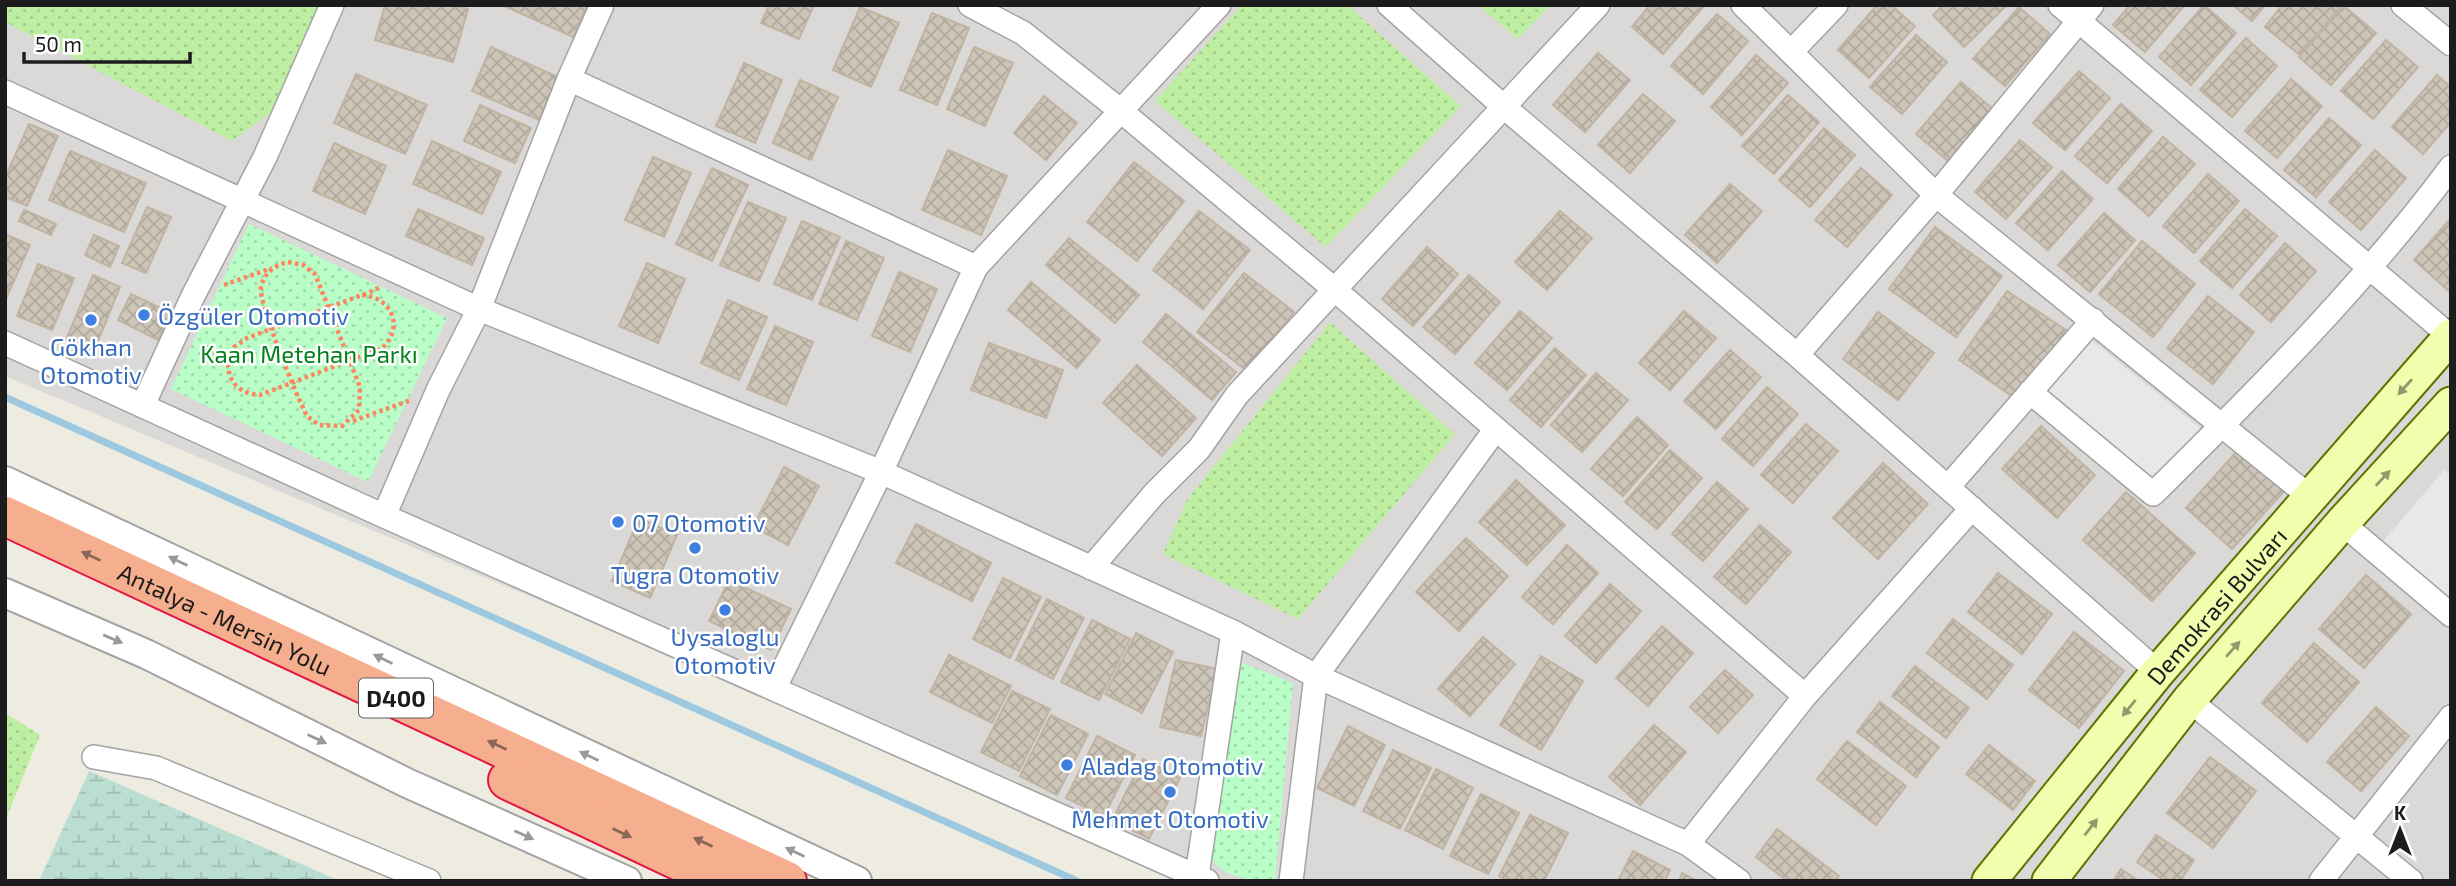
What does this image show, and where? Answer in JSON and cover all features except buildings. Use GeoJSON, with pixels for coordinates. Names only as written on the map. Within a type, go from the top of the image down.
{"type":"FeatureCollection","features":[{"type":"Feature","properties":{"kind":"highway","name":"Antalya - Mersin Yolu"},"geometry":{"type":"LineString","coordinates":[[5,516],[787,881]]}},
{"type":"Feature","properties":{"kind":"highway","name":"Antalya - Mersin Yolu"},"geometry":{"type":"LineString","coordinates":[[5,544],[722,881]]}},
{"type":"Feature","properties":{"kind":"main road","name":"Demokrasi Bulvarı"},"geometry":{"type":"LineString","coordinates":[[1989,881],[2158,672],[2451,336]]}},
{"type":"Feature","properties":{"kind":"main road","name":"Demokrasi Bulvarı"},"geometry":{"type":"LineString","coordinates":[[2049,881],[2189,700],[2342,523],[2451,404]]}},
{"type":"Feature","properties":{"kind":"street"},"geometry":{"type":"LineString","coordinates":[[143,405],[193,296],[243,200],[332,5]]}},
{"type":"Feature","properties":{"kind":"street"},"geometry":{"type":"LineString","coordinates":[[384,516],[438,390],[479,309],[569,79],[602,5]]}},
{"type":"Feature","properties":{"kind":"street"},"geometry":{"type":"LineString","coordinates":[[970,5],[1023,33],[1121,111],[1334,289],[1805,696]]}},
{"type":"Feature","properties":{"kind":"street"},"geometry":{"type":"LineString","coordinates":[[775,687],[881,472],[976,267],[1219,5]]}},
{"type":"Feature","properties":{"kind":"street"},"geometry":{"type":"LineString","coordinates":[[1389,5],[1504,107],[1797,355],[2158,672]]}},
{"type":"Feature","properties":{"kind":"street"},"geometry":{"type":"LineString","coordinates":[[1091,568],[1154,494],[1199,449],[1237,395],[1598,5]]}},
{"type":"Feature","properties":{"kind":"street"},"geometry":{"type":"LineString","coordinates":[[1743,5],[1936,195],[2309,496]]}},
{"type":"Feature","properties":{"kind":"street"},"geometry":{"type":"LineString","coordinates":[[1791,52],[1836,5]]}},
{"type":"Feature","properties":{"kind":"street"},"geometry":{"type":"LineString","coordinates":[[2060,5],[2084,13],[2370,268],[2451,336]]}},
{"type":"Feature","properties":{"kind":"street"},"geometry":{"type":"LineString","coordinates":[[2403,5],[2451,44]]}},
{"type":"Feature","properties":{"kind":"street"},"geometry":{"type":"LineString","coordinates":[[1797,355],[1936,195],[2084,13]]}},
{"type":"Feature","properties":{"kind":"street"},"geometry":{"type":"LineString","coordinates":[[569,79],[976,267]]}},
{"type":"Feature","properties":{"kind":"street"},"geometry":{"type":"LineString","coordinates":[[5,92],[479,309],[881,472],[1234,632],[1315,676],[1688,845],[1739,881]]}},
{"type":"Feature","properties":{"kind":"street"},"geometry":{"type":"LineString","coordinates":[[2030,392],[2153,494],[2370,268],[2451,167]]}},
{"type":"Feature","properties":{"kind":"street"},"geometry":{"type":"LineString","coordinates":[[1948,487],[2094,320]]}},
{"type":"Feature","properties":{"kind":"street"},"geometry":{"type":"LineString","coordinates":[[5,343],[384,516],[1202,878],[1234,632]]}},
{"type":"Feature","properties":{"kind":"street"},"geometry":{"type":"LineString","coordinates":[[1291,881],[1315,676],[1495,430]]}},
{"type":"Feature","properties":{"kind":"street"},"geometry":{"type":"LineString","coordinates":[[5,481],[857,881]]}},
{"type":"Feature","properties":{"kind":"street"},"geometry":{"type":"LineString","coordinates":[[1688,845],[1805,696],[1972,508]]}},
{"type":"Feature","properties":{"kind":"street"},"geometry":{"type":"LineString","coordinates":[[2342,523],[2451,615]]}},
{"type":"Feature","properties":{"kind":"street"},"geometry":{"type":"LineString","coordinates":[[5,593],[146,654],[407,783],[627,881]]}},
{"type":"Feature","properties":{"kind":"street"},"geometry":{"type":"LineString","coordinates":[[2189,700],[2411,881]]}},
{"type":"Feature","properties":{"kind":"street"},"geometry":{"type":"LineString","coordinates":[[2321,881],[2451,717]]}},
{"type":"Feature","properties":{"kind":"street"},"geometry":{"type":"LineString","coordinates":[[94,757],[156,768],[429,881]]}},
{"type":"Feature","properties":{"kind":"path"},"geometry":{"type":"LineString","coordinates":[[193,296],[288,262],[310,269],[319,281],[360,387],[361,403],[349,422]]}},
{"type":"Feature","properties":{"kind":"path"},"geometry":{"type":"LineString","coordinates":[[273,268],[263,280],[261,295],[303,409],[313,421],[335,428],[438,390]]}},
{"type":"Feature","properties":{"kind":"path"},"geometry":{"type":"LineString","coordinates":[[370,296],[384,302],[393,314],[394,329],[388,343],[350,362],[268,393],[253,394],[239,388],[230,376],[228,361],[234,347],[247,338],[329,307],[355,297],[370,296]]}},
{"type":"Feature","properties":{"kind":"shaded area"},"geometry":{"type":"Polygon","coordinates":[[[5,5],[2451,5],[2451,881],[1174,881],[565,611],[5,376],[5,5]]]}},
{"type":"Feature","properties":{"kind":"shaded area"},"geometry":{"type":"Polygon","coordinates":[[[2085,335],[2200,428],[2154,485],[2039,391],[2085,335]]]}},
{"type":"Feature","properties":{"kind":"shaded area"},"geometry":{"type":"Polygon","coordinates":[[[2444,470],[2451,475],[2451,604],[2381,544],[2444,470]]]}},
{"type":"Feature","properties":{"kind":"green space"},"geometry":{"type":"Polygon","coordinates":[[[5,5],[318,5],[273,111],[232,141],[5,22],[5,5]]]}},
{"type":"Feature","properties":{"kind":"green space"},"geometry":{"type":"Polygon","coordinates":[[[1242,5],[1347,5],[1461,106],[1326,247],[1155,101],[1242,5]]]}},
{"type":"Feature","properties":{"kind":"green space"},"geometry":{"type":"Polygon","coordinates":[[[1478,5],[1551,5],[1518,39],[1478,5]]]}},
{"type":"Feature","properties":{"kind":"green space","name":"Kaan Metehan Parkı"},"geometry":{"type":"Polygon","coordinates":[[[249,224],[447,318],[368,482],[171,389],[249,224]]]}},
{"type":"Feature","properties":{"kind":"green space"},"geometry":{"type":"Polygon","coordinates":[[[1330,322],[1455,434],[1298,619],[1163,554],[1187,500],[1330,322]]]}},
{"type":"Feature","properties":{"kind":"green space"},"geometry":{"type":"Polygon","coordinates":[[[1226,656],[1293,683],[1275,881],[1244,878],[1225,871],[1211,858],[1206,848],[1226,656]]]}},
{"type":"Feature","properties":{"kind":"green space"},"geometry":{"type":"Polygon","coordinates":[[[5,713],[40,735],[5,821],[5,713]]]}},
{"type":"Feature","properties":{"kind":"green space"},"geometry":{"type":"Polygon","coordinates":[[[89,771],[340,881],[39,881],[89,771]]]}},
{"type":"Feature","properties":{"kind":"waterway"},"geometry":{"type":"LineString","coordinates":[[5,397],[1077,881]]}},
{"type":"Feature","properties":{"kind":"place","name":"Özgüler Otomotiv"},"geometry":{"type":"Point","coordinates":[144,315]}},
{"type":"Feature","properties":{"kind":"place","name":"Gökhan Otomotiv"},"geometry":{"type":"Point","coordinates":[91,320]}},
{"type":"Feature","properties":{"kind":"place","name":"07 Otomotiv"},"geometry":{"type":"Point","coordinates":[618,522]}},
{"type":"Feature","properties":{"kind":"place","name":"Tugra Otomotiv"},"geometry":{"type":"Point","coordinates":[695,548]}},
{"type":"Feature","properties":{"kind":"place","name":"Uysaloglu Otomotiv"},"geometry":{"type":"Point","coordinates":[725,610]}},
{"type":"Feature","properties":{"kind":"place","name":"Aladag Otomotiv"},"geometry":{"type":"Point","coordinates":[1067,765]}},
{"type":"Feature","properties":{"kind":"place","name":"Mehmet Otomotiv"},"geometry":{"type":"Point","coordinates":[1170,792]}}]}
